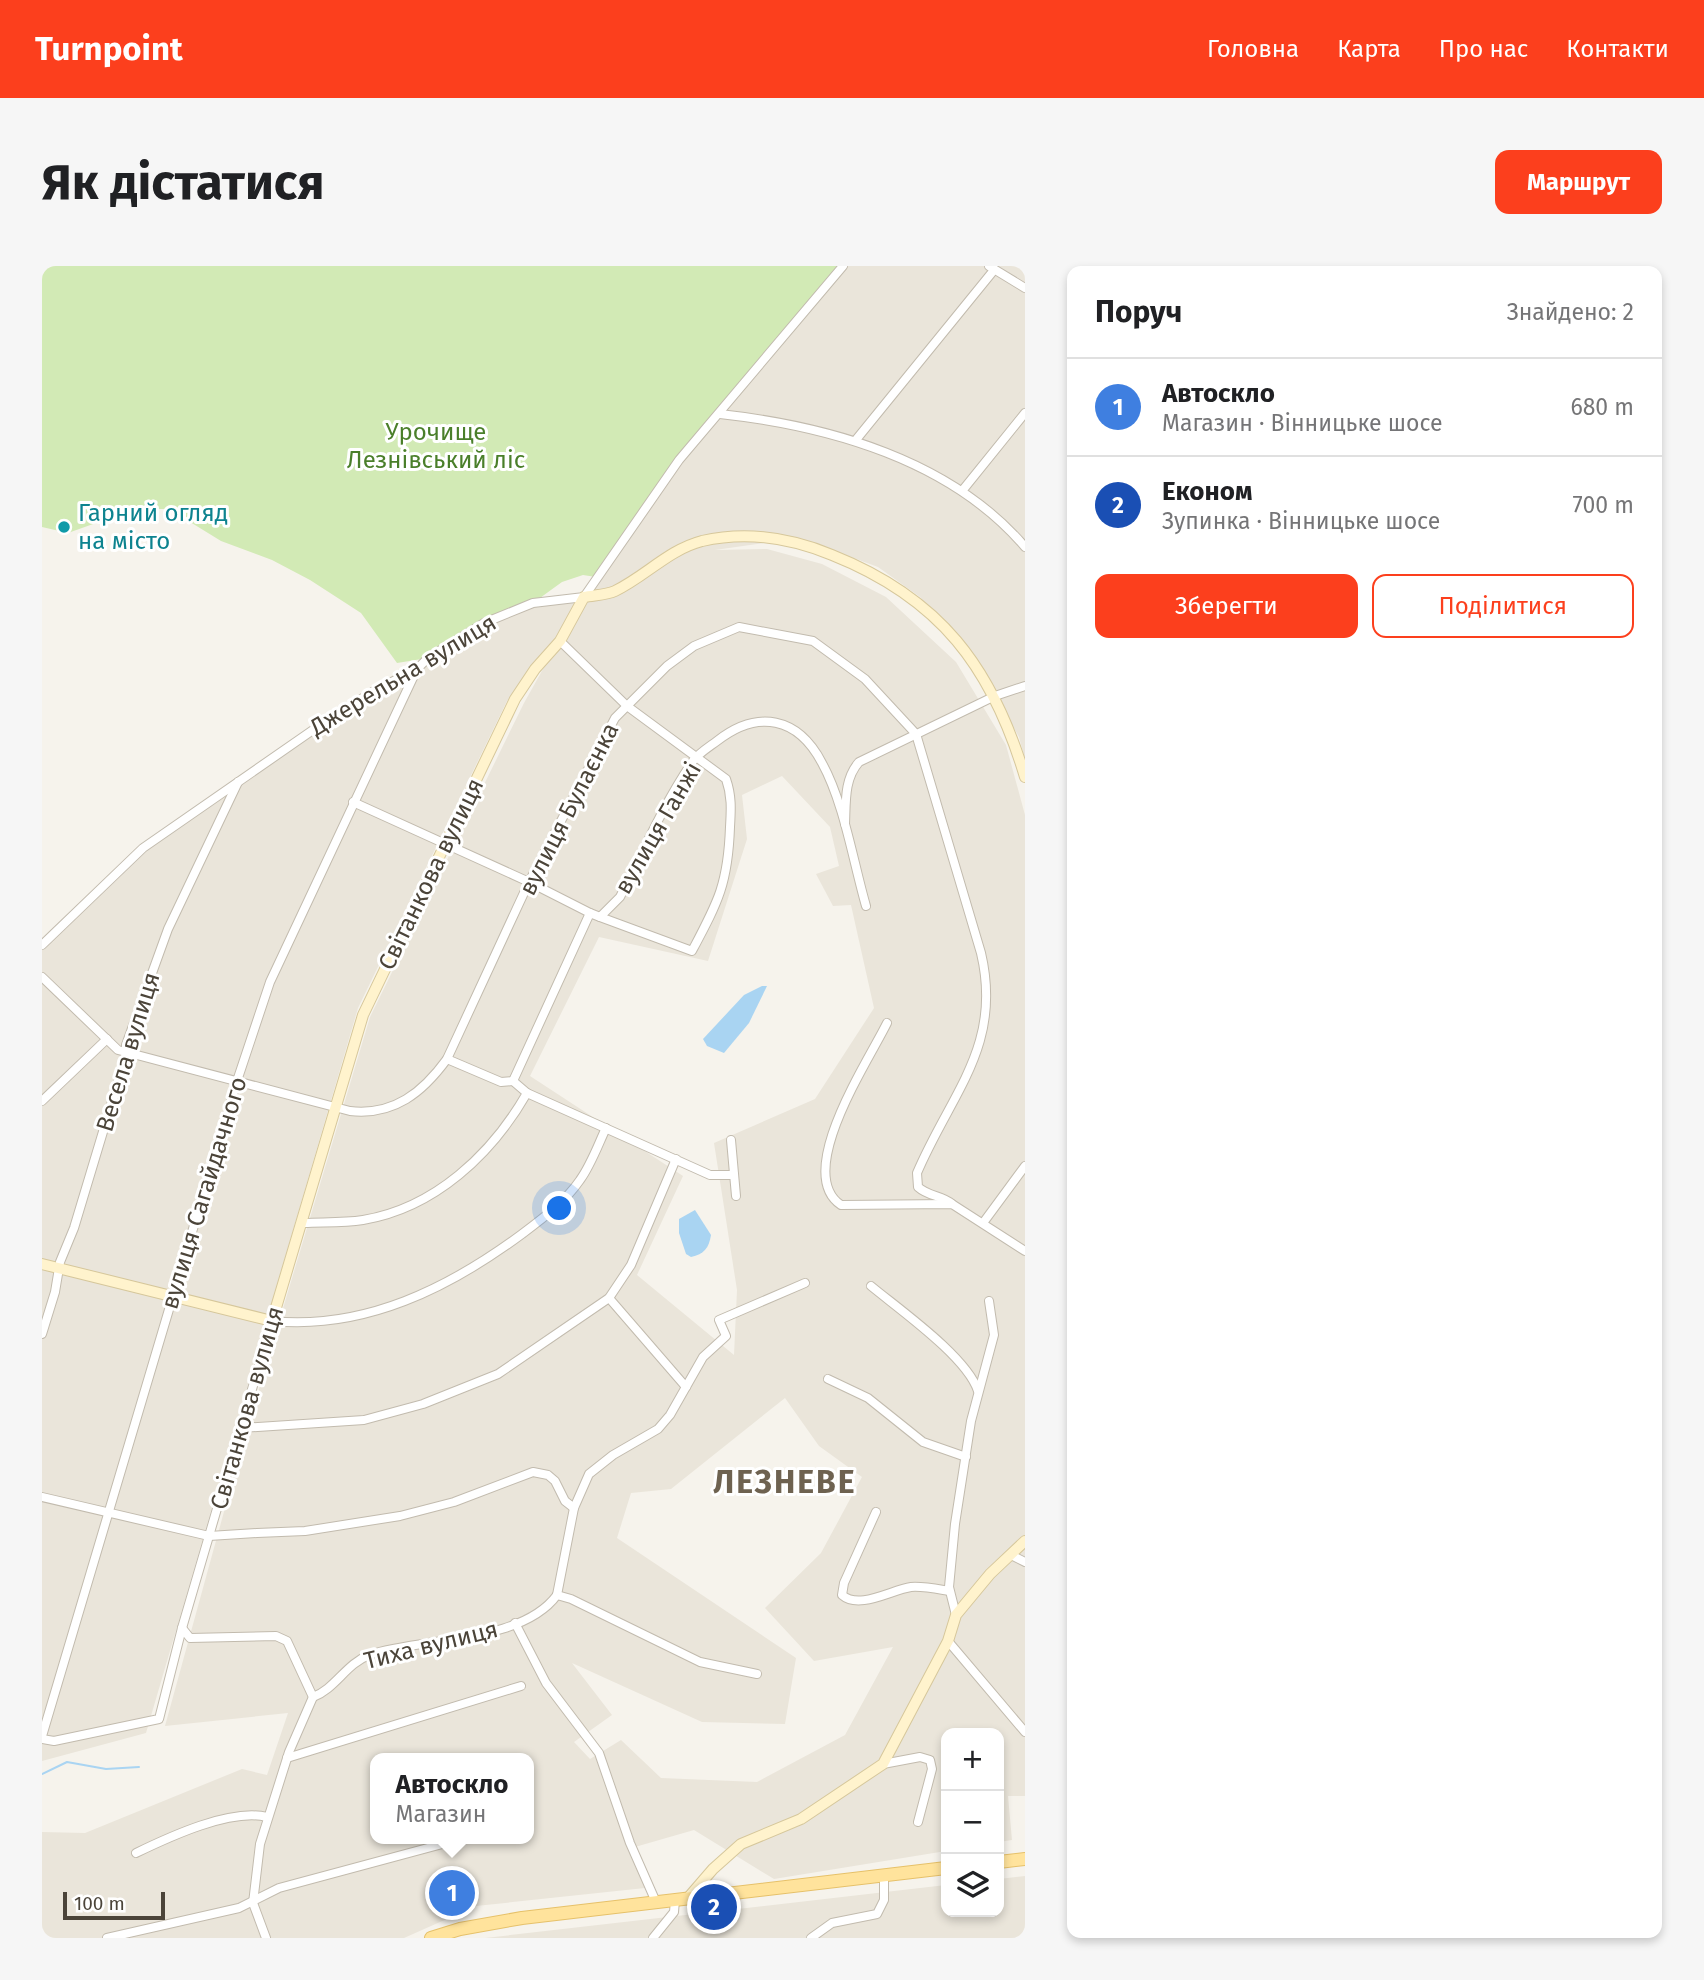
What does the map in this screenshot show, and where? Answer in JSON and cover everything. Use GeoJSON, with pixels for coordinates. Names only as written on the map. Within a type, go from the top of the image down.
{"type":"FeatureCollection","features":[{"type":"Feature","properties":{"kind":"main road"},"geometry":{"type":"LineString","coordinates":[[1004,1861],[1025,1859]]}},
{"type":"Feature","properties":{"kind":"main road"},"geometry":{"type":"LineString","coordinates":[[431,1938],[489,1923],[941,1869]]}},
{"type":"Feature","properties":{"kind":"street"},"geometry":{"type":"LineString","coordinates":[[584,597],[679,460],[843,266]]}},
{"type":"Feature","properties":{"kind":"street"},"geometry":{"type":"LineString","coordinates":[[855,441],[992,268],[1025,288]]}},
{"type":"Feature","properties":{"kind":"street"},"geometry":{"type":"LineString","coordinates":[[962,491],[1025,413]]}},
{"type":"Feature","properties":{"kind":"street"},"geometry":{"type":"LineString","coordinates":[[720,414],[762,418],[855,441],[936,475],[986,509],[1025,547]]}},
{"type":"Feature","properties":{"kind":"street"},"geometry":{"type":"LineString","coordinates":[[584,597],[614,592],[670,554],[704,541],[767,537],[803,543],[891,581],[950,631],[996,696],[1025,777]]}},
{"type":"Feature","properties":{"kind":"street","name":"Світанкова вулиця"},"geometry":{"type":"LineString","coordinates":[[42,1737],[54,1741],[159,1719],[182,1628],[363,1015],[515,699],[535,669],[560,641],[584,597]]}},
{"type":"Feature","properties":{"kind":"street","name":"Джерельна вулиця"},"geometry":{"type":"LineString","coordinates":[[42,945],[142,848],[239,779],[374,691],[416,669],[428,658],[484,623],[533,603],[584,597]]}},
{"type":"Feature","properties":{"kind":"street","name":"вулиця Булаєнка"},"geometry":{"type":"LineString","coordinates":[[42,977],[118,1050],[337,1109],[363,1113],[403,1102],[431,1081],[447,1059],[529,882],[615,718],[667,666],[694,646],[738,627],[813,641],[865,679],[916,734],[988,984],[988,1005],[975,1061],[917,1173],[918,1187],[928,1196],[952,1203]]}},
{"type":"Feature","properties":{"kind":"street"},"geometry":{"type":"LineString","coordinates":[[560,641],[627,706],[726,779],[732,795],[728,869],[720,898],[692,951],[600,917]]}},
{"type":"Feature","properties":{"kind":"street","name":"вулиця Сагайдачного"},"geometry":{"type":"LineString","coordinates":[[42,1737],[237,1081],[270,982],[416,669]]}},
{"type":"Feature","properties":{"kind":"street"},"geometry":{"type":"LineString","coordinates":[[844,830],[850,772],[859,762],[996,696],[1025,686]]}},
{"type":"Feature","properties":{"kind":"street","name":"вулиця Ганжі"},"geometry":{"type":"LineString","coordinates":[[513,1081],[590,913],[600,917],[607,913],[620,897],[695,758],[726,734],[746,723],[771,720],[788,726],[807,741],[822,762],[866,906]]}},
{"type":"Feature","properties":{"kind":"street","name":"Весела вулиця"},"geometry":{"type":"LineString","coordinates":[[42,1334],[127,1045],[167,929],[239,779]]}},
{"type":"Feature","properties":{"kind":"street"},"geometry":{"type":"LineString","coordinates":[[353,802],[529,882],[590,913]]}},
{"type":"Feature","properties":{"kind":"street"},"geometry":{"type":"LineString","coordinates":[[887,1023],[830,1136],[825,1158],[825,1185],[841,1205],[952,1203],[1025,1251]]}},
{"type":"Feature","properties":{"kind":"street"},"geometry":{"type":"LineString","coordinates":[[42,1101],[107,1039]]}},
{"type":"Feature","properties":{"kind":"street"},"geometry":{"type":"LineString","coordinates":[[447,1059],[501,1082],[513,1081],[527,1093],[710,1175],[734,1175]]}},
{"type":"Feature","properties":{"kind":"street"},"geometry":{"type":"LineString","coordinates":[[303,1223],[362,1220],[416,1203],[470,1168],[512,1119],[527,1093]]}},
{"type":"Feature","properties":{"kind":"street"},"geometry":{"type":"LineString","coordinates":[[42,1264],[60,1266],[272,1321],[294,1323],[352,1316],[427,1294],[486,1260],[548,1214],[580,1180],[606,1128]]}},
{"type":"Feature","properties":{"kind":"street"},"geometry":{"type":"LineString","coordinates":[[731,1140],[736,1196]]}},
{"type":"Feature","properties":{"kind":"street"},"geometry":{"type":"LineString","coordinates":[[242,1428],[364,1420],[423,1404],[498,1374],[609,1297],[631,1265],[676,1159]]}},
{"type":"Feature","properties":{"kind":"street"},"geometry":{"type":"LineString","coordinates":[[983,1223],[1025,1166]]}},
{"type":"Feature","properties":{"kind":"street"},"geometry":{"type":"LineString","coordinates":[[757,1674],[699,1662],[571,1599],[557,1595],[574,1508],[589,1474],[613,1455],[658,1429],[703,1357],[726,1336],[719,1320],[805,1283]]}},
{"type":"Feature","properties":{"kind":"street"},"geometry":{"type":"LineString","coordinates":[[871,1286],[941,1345],[969,1376],[979,1393]]}},
{"type":"Feature","properties":{"kind":"street"},"geometry":{"type":"LineString","coordinates":[[609,1297],[686,1387]]}},
{"type":"Feature","properties":{"kind":"street"},"geometry":{"type":"LineString","coordinates":[[956,1615],[949,1591],[955,1524],[979,1393],[994,1335],[989,1301]]}},
{"type":"Feature","properties":{"kind":"street"},"geometry":{"type":"LineString","coordinates":[[828,1380],[868,1398],[923,1441],[966,1457]]}},
{"type":"Feature","properties":{"kind":"street"},"geometry":{"type":"LineString","coordinates":[[42,1497],[209,1536],[305,1531],[400,1516],[454,1502],[533,1472],[548,1475],[555,1481],[565,1501],[574,1508]]}},
{"type":"Feature","properties":{"kind":"street"},"geometry":{"type":"LineString","coordinates":[[876,1512],[844,1583],[842,1595],[847,1599],[858,1599],[908,1587],[949,1591]]}},
{"type":"Feature","properties":{"kind":"street"},"geometry":{"type":"LineString","coordinates":[[883,1764],[948,1641],[956,1615],[1025,1541]]}},
{"type":"Feature","properties":{"kind":"street"},"geometry":{"type":"LineString","coordinates":[[1011,1555],[1025,1562]]}},
{"type":"Feature","properties":{"kind":"street","name":"Тиха вулиця"},"geometry":{"type":"LineString","coordinates":[[313,1697],[367,1656],[450,1642],[514,1623],[548,1608],[557,1595]]}},
{"type":"Feature","properties":{"kind":"street"},"geometry":{"type":"LineString","coordinates":[[514,1623],[546,1683],[599,1754],[631,1843],[656,1902]]}},
{"type":"Feature","properties":{"kind":"street"},"geometry":{"type":"LineString","coordinates":[[182,1628],[190,1638],[276,1636],[287,1641],[313,1697],[287,1758],[260,1844],[253,1903],[266,1938]]}},
{"type":"Feature","properties":{"kind":"street"},"geometry":{"type":"LineString","coordinates":[[948,1641],[1025,1732]]}},
{"type":"Feature","properties":{"kind":"street"},"geometry":{"type":"LineString","coordinates":[[287,1758],[521,1686]]}},
{"type":"Feature","properties":{"kind":"street"},"geometry":{"type":"LineString","coordinates":[[653,1938],[682,1899],[741,1844],[801,1819],[883,1764],[920,1757],[930,1760],[932,1769],[918,1822]]}},
{"type":"Feature","properties":{"kind":"street"},"geometry":{"type":"LineString","coordinates":[[136,1853],[213,1823],[246,1816],[267,1817]]}},
{"type":"Feature","properties":{"kind":"street"},"geometry":{"type":"LineString","coordinates":[[107,1938],[253,1903],[260,1895],[279,1888],[442,1844]]}},
{"type":"Feature","properties":{"kind":"street"},"geometry":{"type":"LineString","coordinates":[[811,1938],[832,1923],[877,1914],[884,1900],[884,1875]]}},
{"type":"Feature","properties":{"kind":"shaded area"},"geometry":{"type":"Polygon","coordinates":[[[843,266],[1025,266],[1025,760],[1019,737],[967,646],[920,597],[878,567],[799,538],[715,550],[767,549],[822,564],[886,597],[956,662],[1006,745],[1025,815],[1025,1796],[1008,1796],[1012,1840],[1004,1841],[1004,1728],[941,1728],[941,1852],[774,1879],[694,1830],[628,1849],[645,1888],[476,1906],[404,1938],[42,1938],[42,1832],[85,1833],[242,1769],[267,1775],[288,1713],[165,1726],[244,1439],[370,1017],[524,703],[557,644],[507,701],[358,1008],[146,1733],[42,1761],[42,945],[143,848],[239,779],[511,611],[584,597],[679,460],[843,266]],[[782,776],[742,795],[747,839],[708,961],[599,937],[530,1076],[683,1176],[637,1275],[734,1355],[737,1290],[714,1143],[815,1099],[874,1008],[851,905],[833,906],[816,874],[839,866],[830,827],[782,776]],[[785,1398],[671,1489],[631,1493],[617,1538],[796,1658],[785,1724],[702,1722],[572,1663],[612,1715],[574,1742],[590,1759],[621,1740],[661,1778],[757,1782],[845,1735],[893,1647],[814,1661],[765,1608],[821,1553],[862,1477],[819,1446],[785,1398]]]}},
{"type":"Feature","properties":{"kind":"shaded area"},"geometry":{"type":"Polygon","coordinates":[[[1025,1876],[1025,1938],[485,1938],[941,1886],[941,1917],[1004,1917],[1004,1878],[1025,1876]]]}},
{"type":"Feature","properties":{"kind":"green space","name":"Урочище Лезнівський ліс"},"geometry":{"type":"Polygon","coordinates":[[[42,266],[843,266],[679,460],[596,577],[583,575],[562,582],[533,603],[511,611],[428,658],[397,663],[361,613],[310,580],[272,560],[221,541],[169,509],[135,509],[68,533],[42,527],[42,266]]]}},
{"type":"Feature","properties":{"kind":"water"},"geometry":{"type":"Polygon","coordinates":[[[767,986],[749,1023],[724,1053],[707,1046],[703,1039],[744,995],[767,986]]]}},
{"type":"Feature","properties":{"kind":"water"},"geometry":{"type":"Polygon","coordinates":[[[695,1210],[711,1235],[705,1250],[691,1257],[686,1254],[679,1233],[679,1219],[695,1210]]]}},
{"type":"Feature","properties":{"kind":"waterway"},"geometry":{"type":"LineString","coordinates":[[42,1774],[67,1762],[106,1769],[139,1767]]}},
{"type":"Feature","properties":{"kind":"place","name":"Гарний огляд на місто"},"geometry":{"type":"Point","coordinates":[64,527]}},
{"type":"Feature","properties":{"kind":"place","name":"Автоскло"},"geometry":{"type":"Point","coordinates":[452,1893]}},
{"type":"Feature","properties":{"kind":"place","name":"Економ"},"geometry":{"type":"Point","coordinates":[714,1907]}},
{"type":"Feature","properties":{"kind":"district","name":"ЛЕЗНЕВЕ"},"geometry":{"type":"Point","coordinates":[785,1482]}}]}
